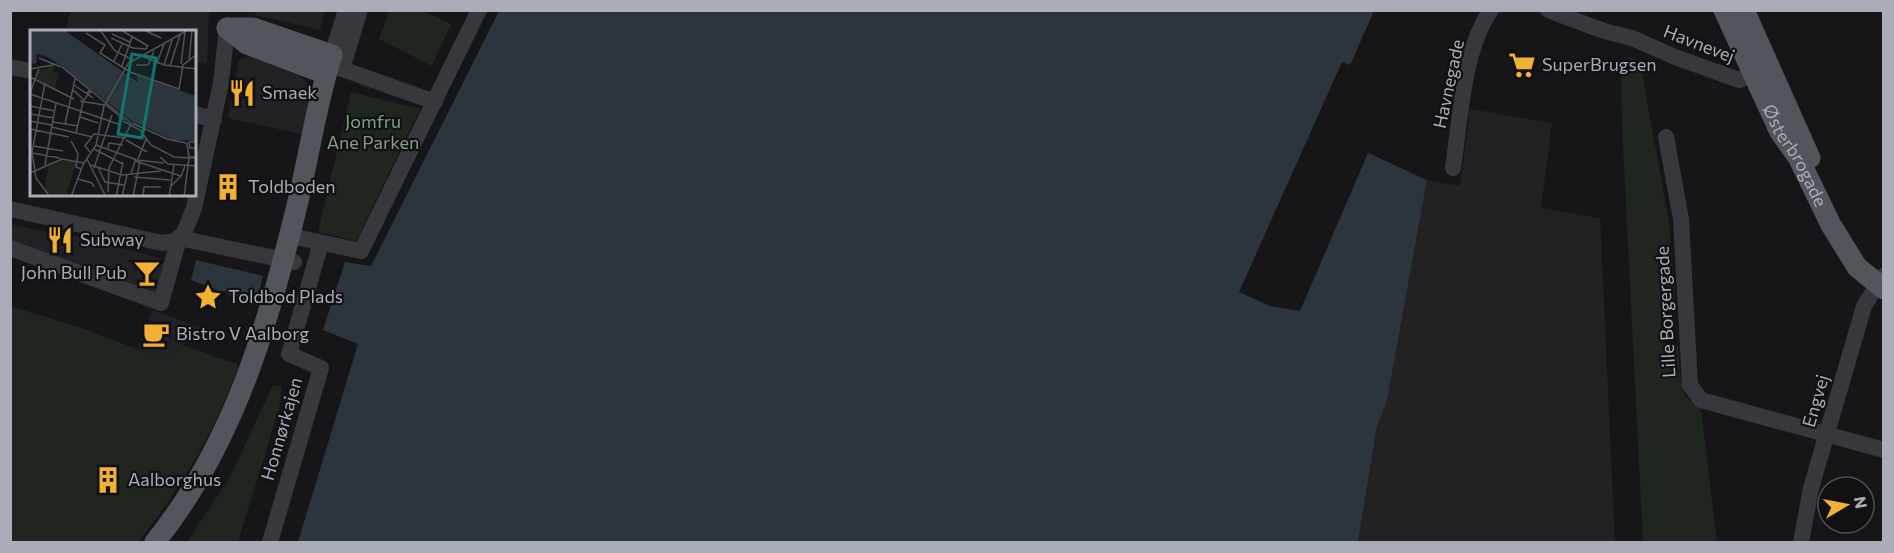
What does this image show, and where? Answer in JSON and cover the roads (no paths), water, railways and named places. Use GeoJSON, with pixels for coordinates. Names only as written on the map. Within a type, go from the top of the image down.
{"type":"FeatureCollection","features":[{"type":"Feature","properties":{"kind":"main road","name":"Østerbrogade"},"geometry":{"type":"LineString","coordinates":[[1724,10],[1761,64],[1812,162],[1829,207],[1882,280]]}},
{"type":"Feature","properties":{"kind":"main road","name":"Østerbrogade"},"geometry":{"type":"LineString","coordinates":[[1744,10],[1761,64]]}},
{"type":"Feature","properties":{"kind":"main road"},"geometry":{"type":"LineString","coordinates":[[1755,10],[1761,64]]}},
{"type":"Feature","properties":{"kind":"main road"},"geometry":{"type":"LineString","coordinates":[[227,19],[247,44],[333,66]]}},
{"type":"Feature","properties":{"kind":"main road"},"geometry":{"type":"LineString","coordinates":[[289,261],[300,238],[333,66]]}},
{"type":"Feature","properties":{"kind":"main road"},"geometry":{"type":"LineString","coordinates":[[171,543],[229,450],[250,401],[264,343],[289,261],[333,66]]}},
{"type":"Feature","properties":{"kind":"main road"},"geometry":{"type":"LineString","coordinates":[[155,543],[193,489],[218,444],[264,343]]}},
{"type":"Feature","properties":{"kind":"street"},"geometry":{"type":"LineString","coordinates":[[333,66],[346,10]]}},
{"type":"Feature","properties":{"kind":"street"},"geometry":{"type":"LineString","coordinates":[[333,66],[360,10]]}},
{"type":"Feature","properties":{"kind":"street"},"geometry":{"type":"LineString","coordinates":[[300,238],[361,251],[479,10]]}},
{"type":"Feature","properties":{"kind":"street","name":"Havnegade"},"geometry":{"type":"LineString","coordinates":[[1453,168],[1470,61],[1485,18],[1491,10]]}},
{"type":"Feature","properties":{"kind":"street","name":"Havnevej"},"geometry":{"type":"LineString","coordinates":[[1548,10],[1604,31],[1632,38],[1674,57],[1739,80],[1761,64]]}},
{"type":"Feature","properties":{"kind":"street"},"geometry":{"type":"LineString","coordinates":[[10,248],[161,303],[179,238],[188,226],[194,208],[214,120],[227,19]]}},
{"type":"Feature","properties":{"kind":"street"},"geometry":{"type":"LineString","coordinates":[[333,66],[435,102]]}},
{"type":"Feature","properties":{"kind":"street"},"geometry":{"type":"LineString","coordinates":[[10,67],[30,71]]}},
{"type":"Feature","properties":{"kind":"street"},"geometry":{"type":"LineString","coordinates":[[196,114],[214,120]]}},
{"type":"Feature","properties":{"kind":"street","name":"Lille Borgergade"},"geometry":{"type":"LineString","coordinates":[[1665,137],[1680,219],[1690,385],[1701,400],[1884,450]]}},
{"type":"Feature","properties":{"kind":"street"},"geometry":{"type":"LineString","coordinates":[[10,209],[162,243],[179,238],[289,261]]}},
{"type":"Feature","properties":{"kind":"street","name":"Honnørkajen"},"geometry":{"type":"LineString","coordinates":[[270,543],[321,368],[289,354],[321,243]]}},
{"type":"Feature","properties":{"kind":"street","name":"Engvej"},"geometry":{"type":"LineString","coordinates":[[1801,543],[1811,488],[1865,302],[1882,280]]}},
{"type":"Feature","properties":{"kind":"place","name":"SuperBrugsen"},"geometry":{"type":"Point","coordinates":[1522,65]}},
{"type":"Feature","properties":{"kind":"place","name":"Smaek"},"geometry":{"type":"Point","coordinates":[242,93]}},
{"type":"Feature","properties":{"kind":"place","name":"Toldboden"},"geometry":{"type":"Point","coordinates":[228,187]}},
{"type":"Feature","properties":{"kind":"place","name":"Subway"},"geometry":{"type":"Point","coordinates":[60,240]}},
{"type":"Feature","properties":{"kind":"place","name":"John Bull Pub"},"geometry":{"type":"Point","coordinates":[147,273]}},
{"type":"Feature","properties":{"kind":"place","name":"Toldbod Plads"},"geometry":{"type":"Point","coordinates":[208,297]}},
{"type":"Feature","properties":{"kind":"place","name":"Bistro V Aalborg"},"geometry":{"type":"Point","coordinates":[156,334]}},
{"type":"Feature","properties":{"kind":"place","name":"Aalborghus"},"geometry":{"type":"Point","coordinates":[108,480]}},
{"type":"Feature","properties":{"kind":"park label","name":"Jomfru Ane Parken"},"geometry":{"type":"Point","coordinates":[373,132]}}]}
